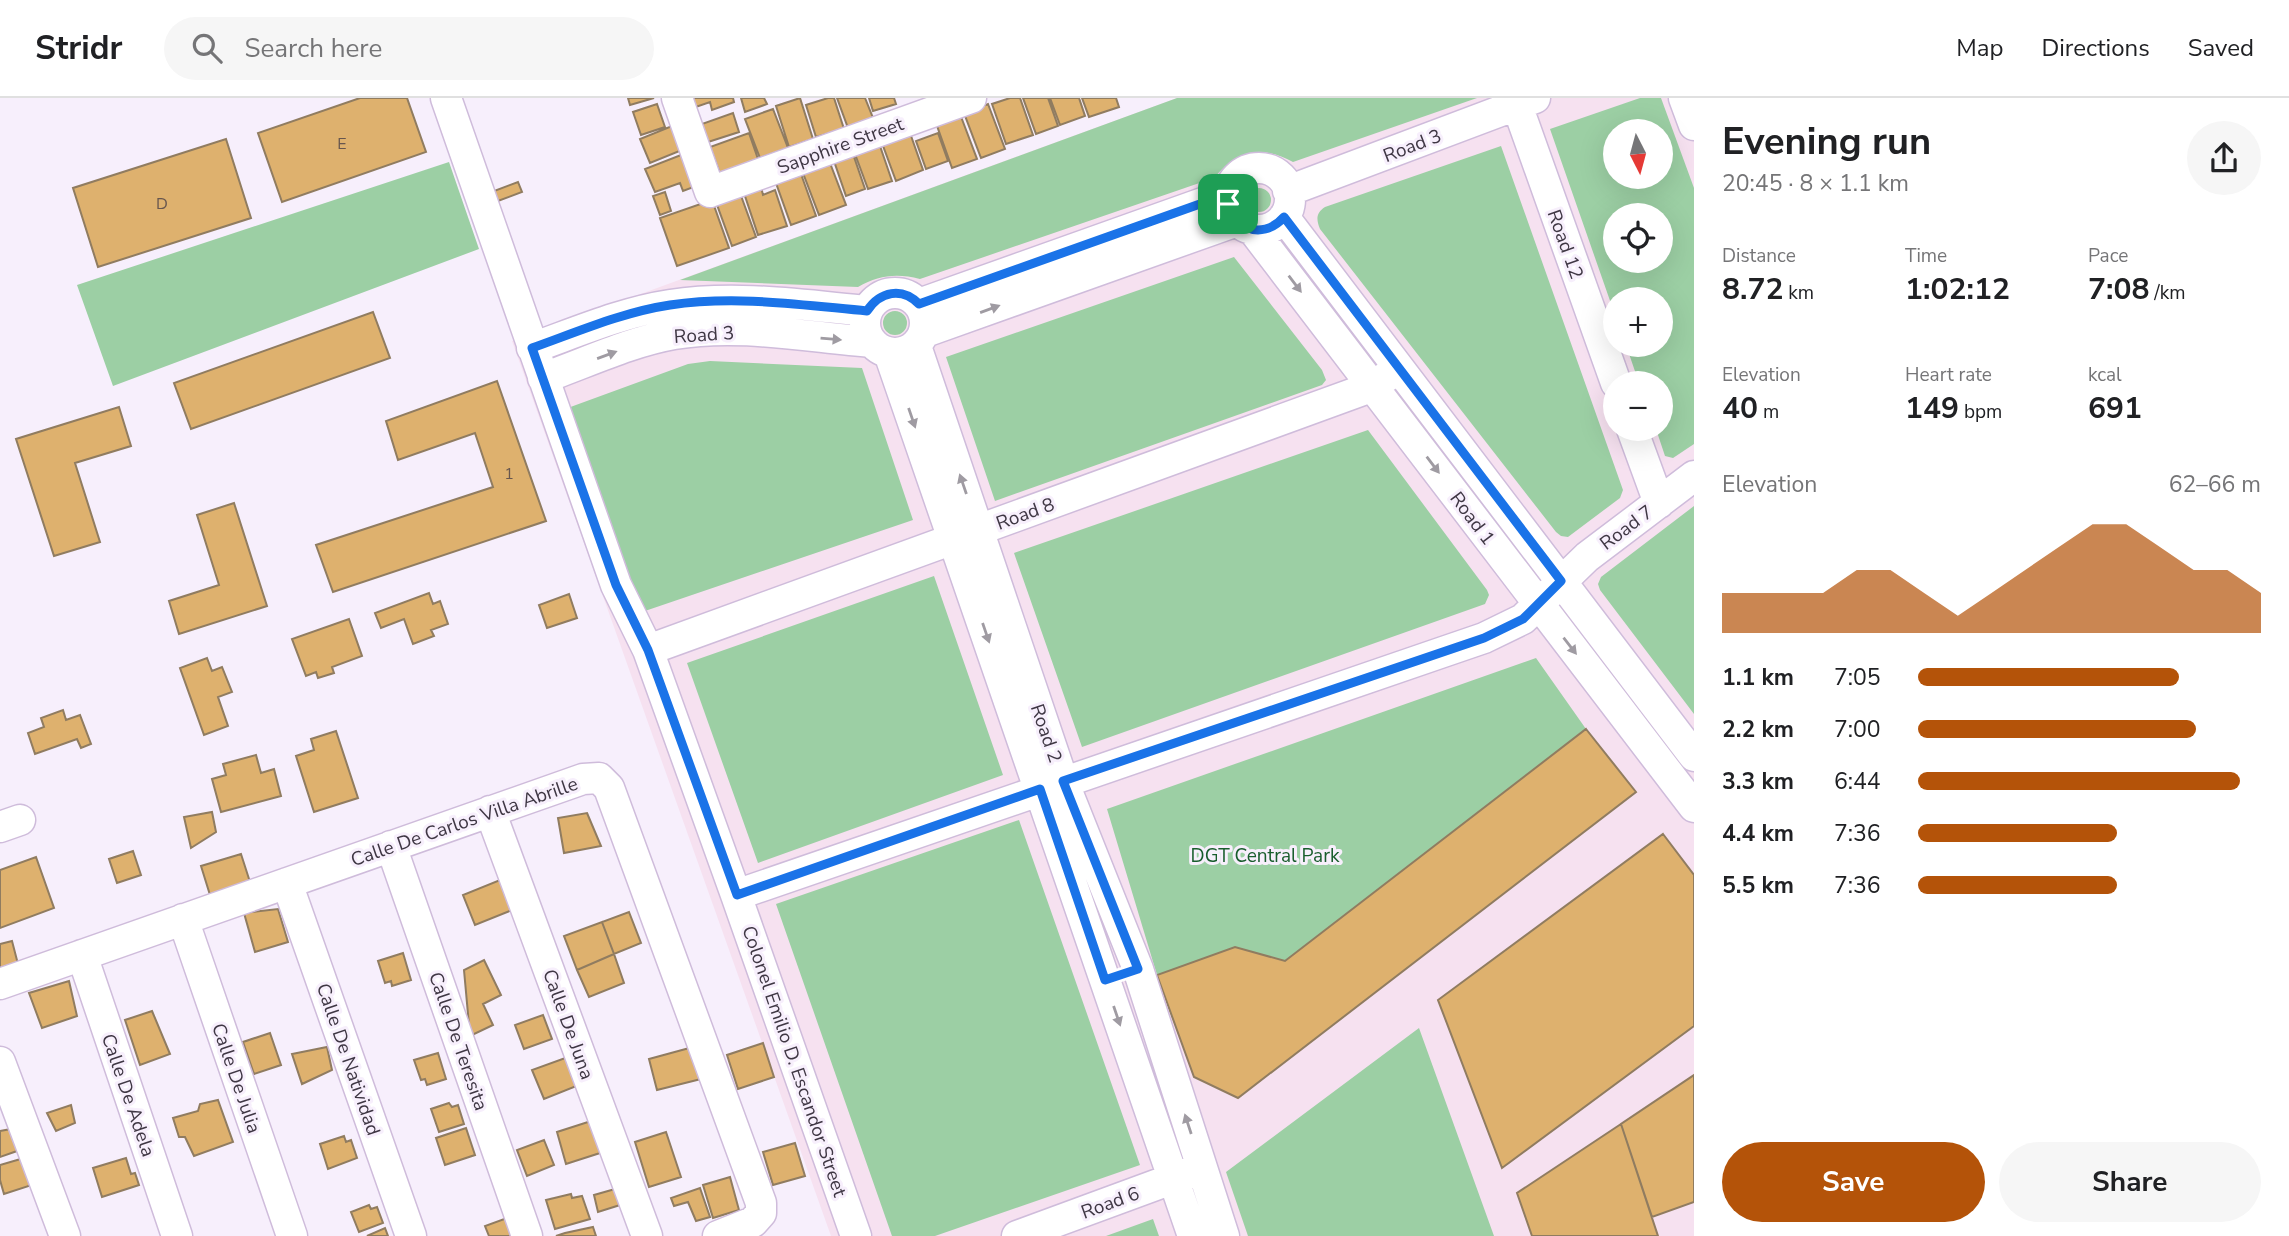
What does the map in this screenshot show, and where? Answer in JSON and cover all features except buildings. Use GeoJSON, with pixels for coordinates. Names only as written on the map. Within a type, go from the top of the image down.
{"type":"FeatureCollection","features":[{"type":"Feature","properties":{"kind":"street","name":"Colonel Emilio D. Escandor Street"},"geometry":{"type":"LineString","coordinates":[[446,98],[616,585],[648,650],[856,1236]]}},
{"type":"Feature","properties":{"kind":"street","name":"Sapphire Street"},"geometry":{"type":"LineString","coordinates":[[677,98],[710,192],[971,98]]}},
{"type":"Feature","properties":{"kind":"street"},"geometry":{"type":"LineString","coordinates":[[1684,98],[1694,125]]}},
{"type":"Feature","properties":{"kind":"street","name":"Road 3"},"geometry":{"type":"LineString","coordinates":[[1286,204],[1526,102]]}},
{"type":"Feature","properties":{"kind":"street","name":"Road 12"},"geometry":{"type":"LineString","coordinates":[[1526,102],[1612,371]]}},
{"type":"Feature","properties":{"kind":"street"},"geometry":{"type":"LineString","coordinates":[[1253,169],[1271,171],[1285,183],[1286,204],[1270,228],[1240,215],[1237,178],[1253,169]]}},
{"type":"Feature","properties":{"kind":"street","name":"Road 1"},"geometry":{"type":"LineString","coordinates":[[1286,204],[1398,368],[1694,756]]}},
{"type":"Feature","properties":{"kind":"street","name":"Road 3"},"geometry":{"type":"LineString","coordinates":[[543,379],[645,341],[705,331],[904,335],[1240,215]]}},
{"type":"Feature","properties":{"kind":"street","name":"Road 1"},"geometry":{"type":"LineString","coordinates":[[1240,215],[1374,386],[1694,807]]}},
{"type":"Feature","properties":{"kind":"street"},"geometry":{"type":"LineString","coordinates":[[867,311],[879,298],[896,293],[913,298],[904,335]]}},
{"type":"Feature","properties":{"kind":"street","name":"Road 3"},"geometry":{"type":"LineString","coordinates":[[532,348],[637,312],[700,301],[744,301],[867,311]]}},
{"type":"Feature","properties":{"kind":"street","name":"Road 2"},"geometry":{"type":"LineString","coordinates":[[867,311],[865,327],[904,335],[966,534],[1052,785],[1105,980],[1193,1236]]}},
{"type":"Feature","properties":{"kind":"street","name":"Road 8"},"geometry":{"type":"LineString","coordinates":[[648,650],[1374,386],[1398,368]]}},
{"type":"Feature","properties":{"kind":"street"},"geometry":{"type":"LineString","coordinates":[[1636,441],[1659,503]]}},
{"type":"Feature","properties":{"kind":"street","name":"Road 7"},"geometry":{"type":"LineString","coordinates":[[737,895],[1484,638],[1523,619],[1587,557],[1694,476]]}},
{"type":"Feature","properties":{"kind":"street"},"geometry":{"type":"LineString","coordinates":[[1609,697],[1634,678]]}},
{"type":"Feature","properties":{"kind":"street","name":"Calle De Carlos Villa Abrille"},"geometry":{"type":"LineString","coordinates":[[0,984],[583,779],[599,778],[609,788],[761,1203],[761,1213],[754,1222],[718,1236]]}},
{"type":"Feature","properties":{"kind":"street","name":"Road 2"},"geometry":{"type":"LineString","coordinates":[[1052,785],[1138,969],[1224,1236]]}},
{"type":"Feature","properties":{"kind":"street","name":"Calle De Juna"},"geometry":{"type":"LineString","coordinates":[[490,811],[647,1236]]}},
{"type":"Feature","properties":{"kind":"street","name":"Calle De Teresita"},"geometry":{"type":"LineString","coordinates":[[391,846],[527,1236]]}},
{"type":"Feature","properties":{"kind":"street","name":"Calle De Natividad"},"geometry":{"type":"LineString","coordinates":[[287,883],[411,1236]]}},
{"type":"Feature","properties":{"kind":"street","name":"Calle De Julia"},"geometry":{"type":"LineString","coordinates":[[183,919],[292,1236]]}},
{"type":"Feature","properties":{"kind":"street","name":"Calle De Adela"},"geometry":{"type":"LineString","coordinates":[[82,955],[177,1236]]}},
{"type":"Feature","properties":{"kind":"street"},"geometry":{"type":"LineString","coordinates":[[1105,980],[1138,969]]}},
{"type":"Feature","properties":{"kind":"street"},"geometry":{"type":"LineString","coordinates":[[0,1062],[65,1236]]}},
{"type":"Feature","properties":{"kind":"street","name":"Road 6"},"geometry":{"type":"LineString","coordinates":[[1017,1236],[1202,1168]]}},
{"type":"Feature","properties":{"kind":"shaded area"},"geometry":{"type":"Polygon","coordinates":[[[1177,98],[1694,98],[1694,1236],[831,1236],[512,341],[1177,98]]]}},
{"type":"Feature","properties":{"kind":"green space"},"geometry":{"type":"Polygon","coordinates":[[[1177,98],[1477,98],[1293,162],[1271,153],[1250,153],[1232,161],[1214,178],[920,279],[888,276],[858,287],[680,280],[1177,98]]]}},
{"type":"Feature","properties":{"kind":"green space"},"geometry":{"type":"Polygon","coordinates":[[[1640,98],[1661,98],[1669,119],[1603,119],[1603,189],[1673,189],[1673,131],[1694,188],[1694,444],[1673,458],[1665,456],[1660,441],[1673,441],[1673,371],[1635,371],[1630,357],[1673,357],[1673,287],[1605,287],[1550,129],[1640,98]]]}},
{"type":"Feature","properties":{"kind":"green space"},"geometry":{"type":"Polygon","coordinates":[[[1501,146],[1603,434],[1603,441],[1606,441],[1623,490],[1620,498],[1568,537],[1556,532],[1320,229],[1318,214],[1325,207],[1501,146]]]}},
{"type":"Feature","properties":{"kind":"green space"},"geometry":{"type":"Polygon","coordinates":[[[449,162],[479,249],[113,386],[77,285],[449,162]]]}},
{"type":"Feature","properties":{"kind":"green space"},"geometry":{"type":"Polygon","coordinates":[[[1259,188],[1267,192],[1271,200],[1267,208],[1259,212],[1251,208],[1247,200],[1251,192],[1259,188]]]}},
{"type":"Feature","properties":{"kind":"green space"},"geometry":{"type":"Polygon","coordinates":[[[1234,257],[1322,370],[1326,380],[1322,385],[995,501],[946,357],[1234,257]]]}},
{"type":"Feature","properties":{"kind":"green space"},"geometry":{"type":"Polygon","coordinates":[[[895,311],[903,315],[907,323],[903,331],[895,335],[887,331],[883,323],[887,315],[895,311]]]}},
{"type":"Feature","properties":{"kind":"green space"},"geometry":{"type":"Polygon","coordinates":[[[710,361],[862,368],[913,520],[642,612],[565,409],[688,364],[710,361]]]}},
{"type":"Feature","properties":{"kind":"green space"},"geometry":{"type":"Polygon","coordinates":[[[1368,430],[1487,590],[1489,595],[1485,604],[1082,747],[1014,553],[1368,430]]]}},
{"type":"Feature","properties":{"kind":"green space"},"geometry":{"type":"Polygon","coordinates":[[[1694,506],[1694,714],[1598,584],[1601,577],[1694,506]]]}},
{"type":"Feature","properties":{"kind":"green space"},"geometry":{"type":"Polygon","coordinates":[[[934,576],[1003,775],[758,863],[687,663],[934,576]]]}},
{"type":"Feature","properties":{"kind":"green space","name":"DGT Central Park"},"geometry":{"type":"Polygon","coordinates":[[[1536,658],[1586,729],[1285,961],[1235,947],[1157,975],[1107,809],[1536,658]]]}},
{"type":"Feature","properties":{"kind":"green space"},"geometry":{"type":"Polygon","coordinates":[[[1019,820],[1140,1165],[935,1236],[892,1236],[776,904],[1019,820]]]}},
{"type":"Feature","properties":{"kind":"green space"},"geometry":{"type":"Polygon","coordinates":[[[1419,1028],[1494,1236],[1248,1236],[1226,1172],[1419,1028]]]}},
{"type":"Feature","properties":{"kind":"green space"},"geometry":{"type":"Polygon","coordinates":[[[1153,1219],[1159,1236],[1106,1236],[1153,1219]]]}},
{"type":"Feature","properties":{"kind":"route"},"geometry":{"type":"LineString","coordinates":[[1228,194],[1228,204],[1237,221],[1253,230],[1270,228],[1284,217],[1561,581],[1523,619],[1484,638],[1063,781],[1138,969],[1105,980],[1040,789],[737,895],[648,650],[616,585],[532,348],[637,312],[700,301],[730,300],[867,311],[879,298],[896,293],[905,294],[919,304],[1228,194]]}}]}
